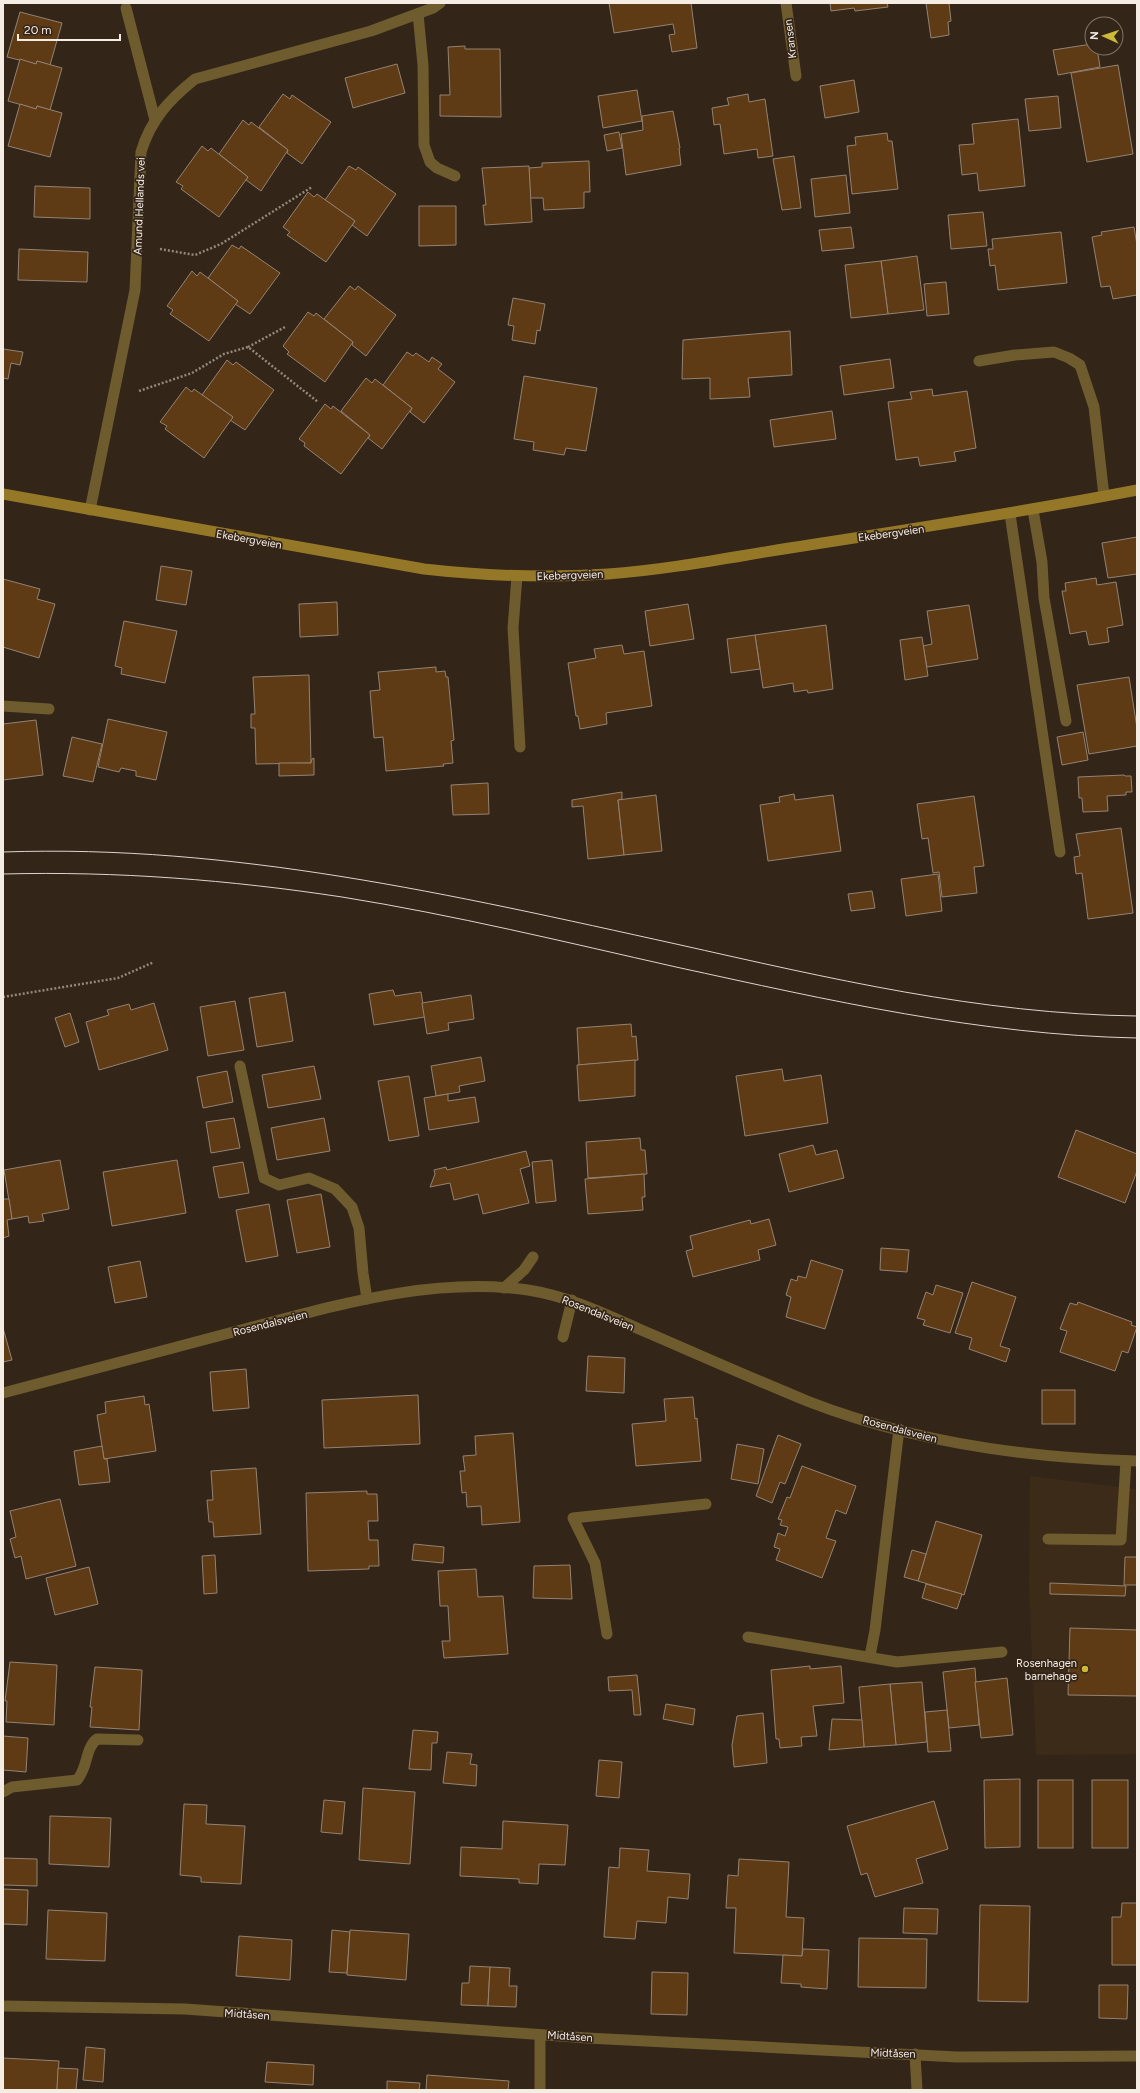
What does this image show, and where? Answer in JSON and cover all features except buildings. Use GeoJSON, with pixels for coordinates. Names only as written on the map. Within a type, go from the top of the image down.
{"type":"FeatureCollection","features":[{"type":"Feature","properties":{"kind":"main road","name":"Ekebergveien"},"geometry":{"type":"LineString","coordinates":[[3,494],[424,569],[517,576],[579,576],[638,570],[1010,514],[1137,490]]}},
{"type":"Feature","properties":{"kind":"street","name":"Amund Hellands vei"},"geometry":{"type":"LineString","coordinates":[[90,510],[114,386],[135,290],[141,152],[146,137],[155,120],[173,97],[196,79],[371,31],[433,8],[440,3]]}},
{"type":"Feature","properties":{"kind":"street","name":"Kransen"},"geometry":{"type":"LineString","coordinates":[[786,3],[796,76]]}},
{"type":"Feature","properties":{"kind":"street"},"geometry":{"type":"LineString","coordinates":[[126,8],[155,120]]}},
{"type":"Feature","properties":{"kind":"street"},"geometry":{"type":"LineString","coordinates":[[418,14],[422,65],[424,145],[430,162],[437,168],[455,176]]}},
{"type":"Feature","properties":{"kind":"street"},"geometry":{"type":"LineString","coordinates":[[979,361],[1015,355],[1054,352],[1069,358],[1080,365],[1094,407],[1104,496]]}},
{"type":"Feature","properties":{"kind":"street"},"geometry":{"type":"LineString","coordinates":[[1033,510],[1042,562],[1044,598],[1052,653],[1066,721]]}},
{"type":"Feature","properties":{"kind":"street"},"geometry":{"type":"LineString","coordinates":[[1010,514],[1060,852]]}},
{"type":"Feature","properties":{"kind":"street"},"geometry":{"type":"LineString","coordinates":[[517,576],[513,628],[520,747]]}},
{"type":"Feature","properties":{"kind":"street"},"geometry":{"type":"LineString","coordinates":[[3,706],[49,709]]}},
{"type":"Feature","properties":{"kind":"street"},"geometry":{"type":"LineString","coordinates":[[240,1066],[264,1178],[279,1185],[309,1178],[335,1189],[352,1207],[359,1228],[363,1273],[368,1299]]}},
{"type":"Feature","properties":{"kind":"street"},"geometry":{"type":"LineString","coordinates":[[504,1288],[524,1270],[533,1257]]}},
{"type":"Feature","properties":{"kind":"street","name":"Rosendalsveien"},"geometry":{"type":"LineString","coordinates":[[3,1393],[295,1316],[368,1299],[437,1287],[504,1288],[530,1290],[572,1300],[806,1400],[848,1416],[941,1440],[1037,1456],[1132,1461]]}},
{"type":"Feature","properties":{"kind":"street"},"geometry":{"type":"LineString","coordinates":[[563,1337],[572,1300]]}},
{"type":"Feature","properties":{"kind":"street"},"geometry":{"type":"LineString","coordinates":[[870,1656],[876,1623],[899,1429]]}},
{"type":"Feature","properties":{"kind":"street"},"geometry":{"type":"LineString","coordinates":[[1048,1539],[1121,1540],[1132,1461]]}},
{"type":"Feature","properties":{"kind":"street"},"geometry":{"type":"LineString","coordinates":[[608,1634],[595,1563],[573,1518],[706,1504]]}},
{"type":"Feature","properties":{"kind":"street"},"geometry":{"type":"LineString","coordinates":[[748,1637],[870,1656],[897,1662],[1002,1652]]}},
{"type":"Feature","properties":{"kind":"street"},"geometry":{"type":"LineString","coordinates":[[3,1792],[12,1787],[77,1780],[83,1774],[92,1743],[97,1739],[138,1740]]}},
{"type":"Feature","properties":{"kind":"street","name":"Midtåsen"},"geometry":{"type":"LineString","coordinates":[[3,2006],[185,2009],[540,2034],[806,2050],[915,2054],[957,2058],[1137,2056]]}},
{"type":"Feature","properties":{"kind":"street"},"geometry":{"type":"LineString","coordinates":[[540,2034],[540,2090]]}},
{"type":"Feature","properties":{"kind":"street"},"geometry":{"type":"LineString","coordinates":[[915,2054],[917,2090]]}},
{"type":"Feature","properties":{"kind":"path"},"geometry":{"type":"LineString","coordinates":[[137,246],[195,255],[221,244],[312,187]]}},
{"type":"Feature","properties":{"kind":"path"},"geometry":{"type":"LineString","coordinates":[[114,386],[141,391],[192,373],[224,354],[248,347],[285,326]]}},
{"type":"Feature","properties":{"kind":"path"},"geometry":{"type":"LineString","coordinates":[[248,347],[318,402]]}},
{"type":"Feature","properties":{"kind":"path"},"geometry":{"type":"LineString","coordinates":[[3,997],[118,978],[154,962]]}},
{"type":"Feature","properties":{"kind":"shaded area","name":"Rosenhagen barnehage"},"geometry":{"type":"Polygon","coordinates":[[[1030,1476],[1137,1489],[1137,1754],[1036,1755],[1029,1584],[1030,1476]]]}},
{"type":"Feature","properties":{"kind":"tram line"},"geometry":{"type":"LineString","coordinates":[[3,852],[89,852],[174,856],[258,865],[342,877],[426,891],[790,969],[905,992],[1020,1009],[1078,1014],[1137,1016]]}},
{"type":"Feature","properties":{"kind":"tram line"},"geometry":{"type":"LineString","coordinates":[[3,874],[46,873],[131,875],[216,881],[342,897],[468,920],[790,992],[905,1014],[1020,1030],[1137,1038]]}},
{"type":"Feature","properties":{"kind":"place","name":"Rosenhagen barnehage"},"geometry":{"type":"Point","coordinates":[1085,1669]}}]}
